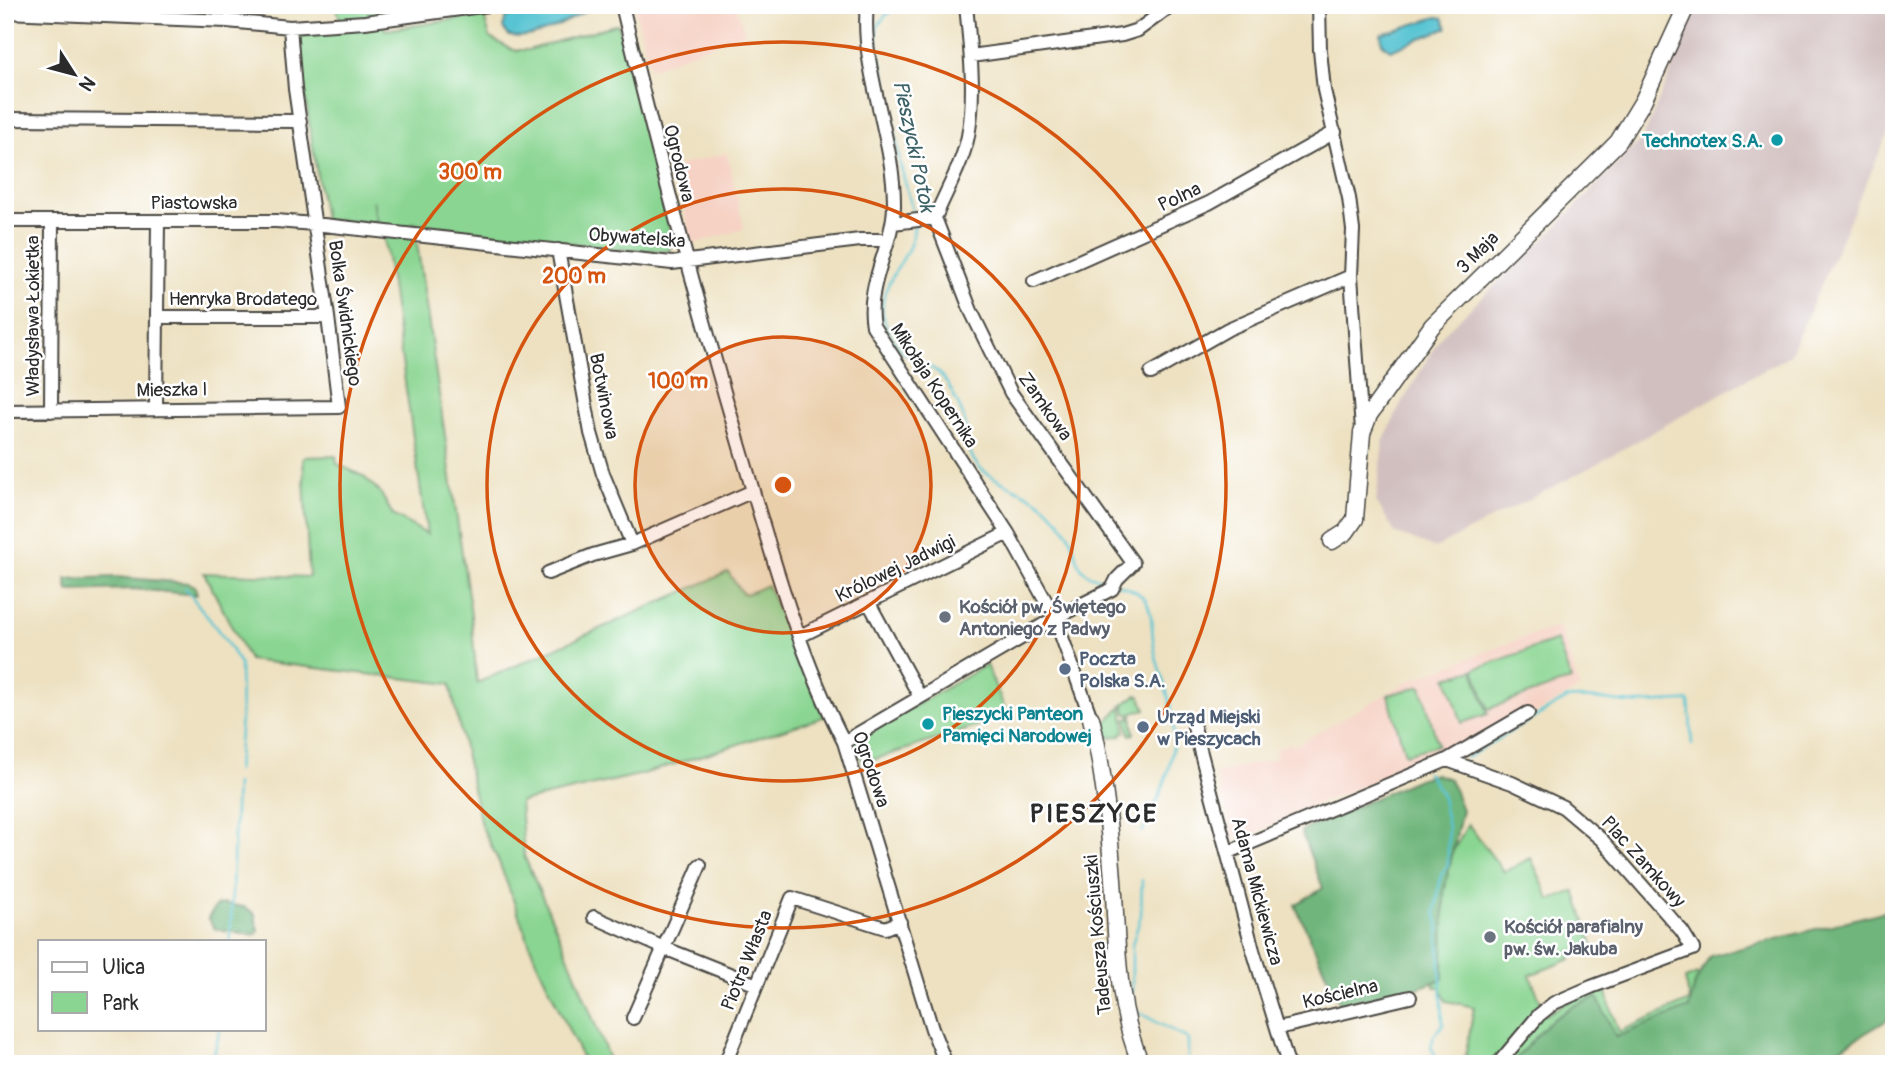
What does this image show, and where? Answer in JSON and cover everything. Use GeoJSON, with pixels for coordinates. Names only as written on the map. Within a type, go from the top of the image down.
{"type":"FeatureCollection","features":[{"type":"Feature","properties":{"kind":"main road","name":"3 Maja"},"geometry":{"type":"LineString","coordinates":[[1332,541],[1346,532],[1354,519],[1362,433],[1369,415],[1432,326],[1618,142],[1643,101],[1687,5]]}},
{"type":"Feature","properties":{"kind":"main road","name":"Tadeusza Kościuszki"},"geometry":{"type":"LineString","coordinates":[[1091,718],[1109,824],[1121,994],[1126,1023],[1142,1064]]}},
{"type":"Feature","properties":{"kind":"street"},"geometry":{"type":"LineString","coordinates":[[5,12],[320,27],[489,5]]}},
{"type":"Feature","properties":{"kind":"street","name":"Ogrodowa"},"geometry":{"type":"LineString","coordinates":[[622,5],[686,261],[753,491],[800,636],[844,742],[932,1029],[946,1064]]}},
{"type":"Feature","properties":{"kind":"street","name":"Mikołaja Kopernika"},"geometry":{"type":"LineString","coordinates":[[867,5],[866,41],[892,170],[894,205],[893,223],[872,300],[873,326],[1008,533],[1055,618],[1091,718]]}},
{"type":"Feature","properties":{"kind":"street"},"geometry":{"type":"LineString","coordinates":[[893,223],[935,218],[961,161],[968,137],[971,56],[966,5]]}},
{"type":"Feature","properties":{"kind":"street"},"geometry":{"type":"LineString","coordinates":[[971,56],[1122,35],[1138,30],[1172,5]]}},
{"type":"Feature","properties":{"kind":"street"},"geometry":{"type":"LineString","coordinates":[[1319,5],[1322,70],[1349,198],[1353,230],[1351,276],[1360,374],[1362,433]]}},
{"type":"Feature","properties":{"kind":"street","name":"Bolka Świdnickiego"},"geometry":{"type":"LineString","coordinates":[[290,27],[299,121],[339,407]]}},
{"type":"Feature","properties":{"kind":"street"},"geometry":{"type":"LineString","coordinates":[[5,119],[299,121]]}},
{"type":"Feature","properties":{"kind":"street","name":"Polna"},"geometry":{"type":"LineString","coordinates":[[1034,281],[1209,203],[1335,132]]}},
{"type":"Feature","properties":{"kind":"street","name":"Zamkowa"},"geometry":{"type":"LineString","coordinates":[[935,218],[971,311],[1011,393],[1133,563],[1115,584],[1055,618]]}},
{"type":"Feature","properties":{"kind":"street","name":"Piastowska"},"geometry":{"type":"LineString","coordinates":[[5,220],[314,224],[383,230]]}},
{"type":"Feature","properties":{"kind":"street","name":"Władysława Łokietka"},"geometry":{"type":"LineString","coordinates":[[51,411],[52,221]]}},
{"type":"Feature","properties":{"kind":"street"},"geometry":{"type":"LineString","coordinates":[[156,408],[158,221]]}},
{"type":"Feature","properties":{"kind":"street","name":"Obywatelska"},"geometry":{"type":"LineString","coordinates":[[383,230],[673,262],[860,240],[888,240]]}},
{"type":"Feature","properties":{"kind":"street","name":"Botwinowa"},"geometry":{"type":"LineString","coordinates":[[558,250],[591,433],[603,474],[632,544]]}},
{"type":"Feature","properties":{"kind":"street"},"geometry":{"type":"LineString","coordinates":[[1151,373],[1228,329],[1351,276]]}},
{"type":"Feature","properties":{"kind":"street","name":"Henryka Brodatego"},"geometry":{"type":"LineString","coordinates":[[158,317],[328,317]]}},
{"type":"Feature","properties":{"kind":"street","name":"Mieszka I"},"geometry":{"type":"LineString","coordinates":[[5,411],[339,407]]}},
{"type":"Feature","properties":{"kind":"street"},"geometry":{"type":"LineString","coordinates":[[548,573],[593,555],[632,544],[753,491]]}},
{"type":"Feature","properties":{"kind":"street","name":"Królowej Jadwigi"},"geometry":{"type":"LineString","coordinates":[[800,636],[1008,533]]}},
{"type":"Feature","properties":{"kind":"street"},"geometry":{"type":"LineString","coordinates":[[869,603],[920,697]]}},
{"type":"Feature","properties":{"kind":"street"},"geometry":{"type":"LineString","coordinates":[[844,742],[1055,618]]}},
{"type":"Feature","properties":{"kind":"street"},"geometry":{"type":"LineString","coordinates":[[1229,852],[1447,760],[1528,713]]}},
{"type":"Feature","properties":{"kind":"street","name":"Adama Mickiewicza"},"geometry":{"type":"LineString","coordinates":[[1194,727],[1253,950],[1288,1064]]}},
{"type":"Feature","properties":{"kind":"street","name":"Plac Zamkowy"},"geometry":{"type":"LineString","coordinates":[[1447,760],[1512,783],[1563,807],[1602,840],[1682,931],[1693,949],[1591,986],[1554,1003],[1539,1015],[1498,1064]]}},
{"type":"Feature","properties":{"kind":"street"},"geometry":{"type":"LineString","coordinates":[[633,1018],[700,865]]}},
{"type":"Feature","properties":{"kind":"street","name":"Piotra Własta"},"geometry":{"type":"LineString","coordinates":[[726,1064],[792,898],[885,928],[900,922]]}},
{"type":"Feature","properties":{"kind":"street"},"geometry":{"type":"LineString","coordinates":[[594,917],[757,985]]}},
{"type":"Feature","properties":{"kind":"street","name":"Kościelna"},"geometry":{"type":"LineString","coordinates":[[1278,1028],[1410,997]]}},
{"type":"Feature","properties":{"kind":"shaded area"},"geometry":{"type":"Polygon","coordinates":[[[634,5],[735,5],[745,32],[650,69],[634,5]]]}},
{"type":"Feature","properties":{"kind":"shaded area"},"geometry":{"type":"Polygon","coordinates":[[[1699,5],[1894,5],[1894,120],[1790,355],[1591,467],[1435,548],[1395,533],[1376,501],[1383,442],[1400,406],[1441,336],[1547,236],[1643,137],[1699,5]]]}},
{"type":"Feature","properties":{"kind":"shaded area"},"geometry":{"type":"Polygon","coordinates":[[[727,153],[744,229],[692,244],[674,170],[681,165],[727,153]]]}},
{"type":"Feature","properties":{"kind":"shaded area"},"geometry":{"type":"Polygon","coordinates":[[[1559,626],[1580,688],[1471,751],[1460,747],[1292,814],[1257,833],[1232,838],[1216,773],[1277,758],[1274,750],[1291,743],[1294,746],[1409,681],[1559,626]]]}},
{"type":"Feature","properties":{"kind":"green space"},"geometry":{"type":"Polygon","coordinates":[[[5,5],[230,5],[229,18],[5,5]]]}},
{"type":"Feature","properties":{"kind":"green space"},"geometry":{"type":"Polygon","coordinates":[[[339,5],[379,5],[385,30],[484,15],[490,38],[513,50],[528,50],[618,24],[673,242],[669,251],[615,249],[412,223],[471,615],[477,683],[728,572],[742,593],[747,594],[767,585],[824,717],[643,774],[520,802],[524,856],[564,946],[611,1064],[585,1064],[535,958],[499,862],[481,825],[450,684],[249,660],[204,573],[309,577],[303,457],[336,456],[337,464],[363,476],[380,492],[393,515],[427,534],[384,237],[376,218],[373,200],[376,222],[324,220],[296,37],[300,34],[344,30],[337,10],[339,5]]]}},
{"type":"Feature","properties":{"kind":"green space"},"geometry":{"type":"Polygon","coordinates":[[[115,577],[189,583],[195,586],[197,595],[133,589],[68,591],[66,579],[115,577]]]}},
{"type":"Feature","properties":{"kind":"green space"},"geometry":{"type":"Polygon","coordinates":[[[1557,640],[1571,680],[1488,709],[1474,669],[1557,640]]]}},
{"type":"Feature","properties":{"kind":"green space"},"geometry":{"type":"Polygon","coordinates":[[[986,665],[1007,713],[972,728],[863,763],[854,741],[986,665]]]}},
{"type":"Feature","properties":{"kind":"green space"},"geometry":{"type":"Polygon","coordinates":[[[1473,670],[1488,714],[1462,723],[1447,678],[1473,670]]]}},
{"type":"Feature","properties":{"kind":"green space"},"geometry":{"type":"Polygon","coordinates":[[[1421,686],[1438,745],[1405,754],[1388,695],[1421,686]]]}},
{"type":"Feature","properties":{"kind":"green space"},"geometry":{"type":"Polygon","coordinates":[[[1136,695],[1140,696],[1146,709],[1132,713],[1134,734],[1130,735],[1126,719],[1131,718],[1130,714],[1126,714],[1124,704],[1136,695]]]}},
{"type":"Feature","properties":{"kind":"green space"},"geometry":{"type":"Polygon","coordinates":[[[1122,706],[1125,732],[1121,733],[1121,736],[1105,737],[1107,721],[1122,706]]]}},
{"type":"Feature","properties":{"kind":"green space"},"geometry":{"type":"Polygon","coordinates":[[[1435,774],[1450,779],[1462,810],[1444,892],[1443,979],[1415,989],[1340,1005],[1295,905],[1323,888],[1301,831],[1435,774]]]}},
{"type":"Feature","properties":{"kind":"green space"},"geometry":{"type":"Polygon","coordinates":[[[1468,824],[1504,872],[1531,858],[1550,900],[1575,891],[1593,945],[1570,952],[1571,959],[1530,975],[1546,1015],[1563,1004],[1604,987],[1619,1032],[1690,1001],[1685,979],[1698,974],[1719,996],[1729,1064],[1464,1064],[1474,1007],[1446,1001],[1441,987],[1434,987],[1434,885],[1468,824]]]}},
{"type":"Feature","properties":{"kind":"green space"},"geometry":{"type":"Polygon","coordinates":[[[224,904],[244,907],[255,914],[258,931],[256,935],[215,929],[208,918],[216,906],[224,904]]]}},
{"type":"Feature","properties":{"kind":"green space"},"geometry":{"type":"Polygon","coordinates":[[[1894,909],[1894,1013],[1889,1019],[1814,1064],[1511,1064],[1548,1023],[1571,1007],[1597,997],[1616,1037],[1689,1008],[1695,983],[1710,956],[1894,909]]]}},
{"type":"Feature","properties":{"kind":"water"},"geometry":{"type":"Polygon","coordinates":[[[546,5],[590,5],[589,9],[561,25],[530,36],[509,36],[503,28],[506,17],[546,5]]]}},
{"type":"Feature","properties":{"kind":"water"},"geometry":{"type":"Polygon","coordinates":[[[1437,17],[1443,18],[1447,28],[1390,50],[1382,43],[1381,34],[1437,17]]]}},
{"type":"Feature","properties":{"kind":"waterway","name":"Pieszycki Potok"},"geometry":{"type":"LineString","coordinates":[[900,5],[886,15],[877,27],[877,45],[887,83],[900,164],[914,215]]}},
{"type":"Feature","properties":{"kind":"waterway","name":"Pieszycki Potok"},"geometry":{"type":"LineString","coordinates":[[914,225],[913,237],[889,282],[882,306],[891,337],[904,352],[936,370],[945,380],[962,413],[969,449],[980,468],[1045,506],[1067,532],[1081,568],[1110,582]]}},
{"type":"Feature","properties":{"kind":"waterway","name":"Pieszycki Potok"},"geometry":{"type":"LineString","coordinates":[[1119,585],[1141,595],[1147,602],[1155,652],[1170,702],[1173,726],[1167,773],[1142,832]]}},
{"type":"Feature","properties":{"kind":"waterway"},"geometry":{"type":"LineString","coordinates":[[185,588],[224,638],[240,664],[241,718],[237,771]]}},
{"type":"Feature","properties":{"kind":"waterway"},"geometry":{"type":"LineString","coordinates":[[1466,758],[1566,699],[1575,698],[1633,703],[1689,701],[1692,745]]}},
{"type":"Feature","properties":{"kind":"waterway"},"geometry":{"type":"LineString","coordinates":[[1427,773],[1441,793],[1448,827],[1448,865],[1441,875],[1435,912],[1438,924],[1443,1024],[1434,1036],[1431,1047],[1435,1055],[1434,1064]]}},
{"type":"Feature","properties":{"kind":"waterway"},"geometry":{"type":"LineString","coordinates":[[230,940],[236,784]]}},
{"type":"Feature","properties":{"kind":"waterway","name":"Pieszycki Potok"},"geometry":{"type":"LineString","coordinates":[[1142,880],[1141,915],[1132,945],[1132,1002],[1136,1011],[1188,1039],[1188,1064]]}},
{"type":"Feature","properties":{"kind":"waterway"},"geometry":{"type":"LineString","coordinates":[[206,1064],[214,1054],[220,1030]]}},
{"type":"Feature","properties":{"kind":"place","name":"Technotex S.A."},"geometry":{"type":"Point","coordinates":[1777,140]}},
{"type":"Feature","properties":{"kind":"place","name":"Kościół pw. Świętego Antoniego z Padwy"},"geometry":{"type":"Point","coordinates":[945,617]}},
{"type":"Feature","properties":{"kind":"place","name":"Poczta Polska S.A."},"geometry":{"type":"Point","coordinates":[1065,669]}},
{"type":"Feature","properties":{"kind":"place","name":"Pieszycki Panteon Pamięci Narodowej"},"geometry":{"type":"Point","coordinates":[928,724]}},
{"type":"Feature","properties":{"kind":"place","name":"Urząd Miejski w Pieszycach"},"geometry":{"type":"Point","coordinates":[1143,727]}},
{"type":"Feature","properties":{"kind":"place","name":"Kościół parafialny pw. św. Jakuba"},"geometry":{"type":"Point","coordinates":[1490,937]}},
{"type":"Feature","properties":{"kind":"district","name":"PIESZYCE"},"geometry":{"type":"Point","coordinates":[1094,813]}}]}
